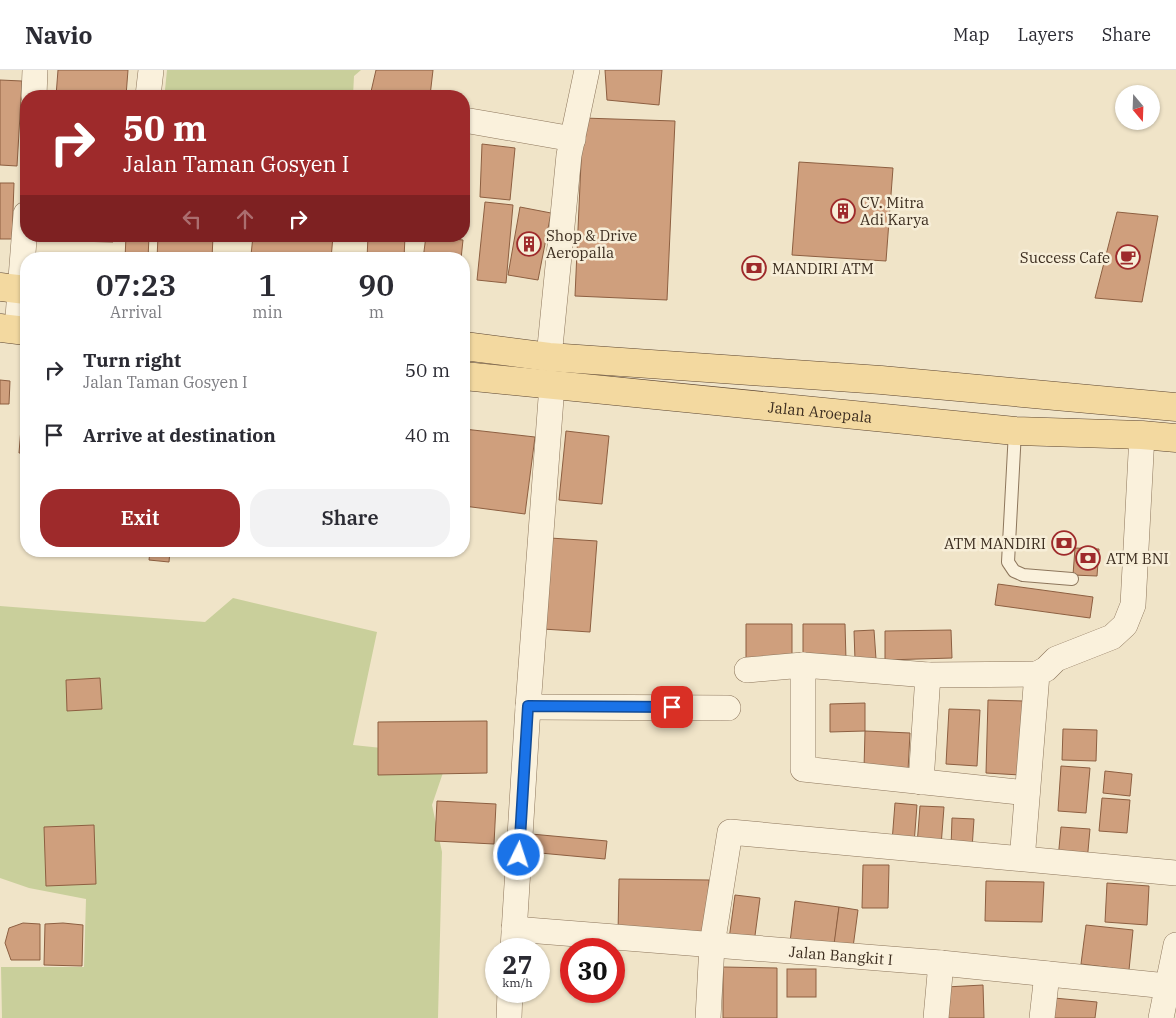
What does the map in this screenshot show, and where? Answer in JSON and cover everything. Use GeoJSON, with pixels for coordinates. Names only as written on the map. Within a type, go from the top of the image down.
{"type":"FeatureCollection","features":[{"type":"Feature","properties":{"kind":"main road"},"geometry":{"type":"LineString","coordinates":[[470,347],[549,356],[881,380],[1176,407]]}},
{"type":"Feature","properties":{"kind":"main road","name":"Jalan Aroepala"},"geometry":{"type":"LineString","coordinates":[[470,377],[1015,431],[1142,435],[1176,438]]}},
{"type":"Feature","properties":{"kind":"main road"},"geometry":{"type":"LineString","coordinates":[[876,416],[881,380]]}},
{"type":"Feature","properties":{"kind":"street"},"geometry":{"type":"LineString","coordinates":[[34,90],[35,70]]}},
{"type":"Feature","properties":{"kind":"street"},"geometry":{"type":"LineString","coordinates":[[149,90],[151,70]]}},
{"type":"Feature","properties":{"kind":"street"},"geometry":{"type":"LineString","coordinates":[[549,356],[569,155],[587,70]]}},
{"type":"Feature","properties":{"kind":"street"},"geometry":{"type":"LineString","coordinates":[[470,121],[573,139]]}},
{"type":"Feature","properties":{"kind":"street"},"geometry":{"type":"LineString","coordinates":[[14,330],[20,259]]}},
{"type":"Feature","properties":{"kind":"street"},"geometry":{"type":"LineString","coordinates":[[513,938],[552,385]]}},
{"type":"Feature","properties":{"kind":"street"},"geometry":{"type":"LineString","coordinates":[[747,670],[803,665],[928,675],[1037,674],[1046,669],[1056,659],[1112,637],[1125,625],[1133,605],[1142,435]]}},
{"type":"Feature","properties":{"kind":"street"},"geometry":{"type":"LineString","coordinates":[[803,665],[803,769],[1027,793]]}},
{"type":"Feature","properties":{"kind":"street"},"geometry":{"type":"LineString","coordinates":[[1023,848],[1037,674]]}},
{"type":"Feature","properties":{"kind":"street"},"geometry":{"type":"LineString","coordinates":[[922,782],[928,675]]}},
{"type":"Feature","properties":{"kind":"street"},"geometry":{"type":"LineString","coordinates":[[528,706],[728,708]]}},
{"type":"Feature","properties":{"kind":"street"},"geometry":{"type":"LineString","coordinates":[[708,1018],[712,945],[730,832],[1176,873]]}},
{"type":"Feature","properties":{"kind":"street","name":"Jalan Bangkit I"},"geometry":{"type":"LineString","coordinates":[[550,940],[712,945],[941,963],[1167,986]]}},
{"type":"Feature","properties":{"kind":"street"},"geometry":{"type":"LineString","coordinates":[[1161,1018],[1176,944]]}},
{"type":"Feature","properties":{"kind":"street"},"geometry":{"type":"LineString","coordinates":[[936,1018],[941,963]]}},
{"type":"Feature","properties":{"kind":"street"},"geometry":{"type":"LineString","coordinates":[[1042,1018],[1047,974]]}},
{"type":"Feature","properties":{"kind":"street"},"geometry":{"type":"LineString","coordinates":[[509,1018],[510,1003]]}},
{"type":"Feature","properties":{"kind":"lane"},"geometry":{"type":"LineString","coordinates":[[1015,431],[1008,562],[1014,571],[1023,575],[1072,579]]}},
{"type":"Feature","properties":{"kind":"green space"},"geometry":{"type":"Polygon","coordinates":[[[167,70],[361,70],[354,76],[353,90],[165,90],[167,70]]]}},
{"type":"Feature","properties":{"kind":"green space"},"geometry":{"type":"Polygon","coordinates":[[[233,598],[377,632],[353,745],[449,755],[432,805],[442,852],[438,1018],[2,1018],[1,967],[84,967],[86,899],[29,888],[0,878],[0,606],[205,622],[233,598]]]}},
{"type":"Feature","properties":{"kind":"building"},"geometry":{"type":"Polygon","coordinates":[[[58,70],[128,70],[126,90],[56,90],[58,70]]]}},
{"type":"Feature","properties":{"kind":"building"},"geometry":{"type":"Polygon","coordinates":[[[376,70],[433,70],[431,90],[371,90],[376,70]]]}},
{"type":"Feature","properties":{"kind":"building"},"geometry":{"type":"Polygon","coordinates":[[[605,70],[662,70],[659,105],[607,100],[605,70]]]}},
{"type":"Feature","properties":{"kind":"building"},"geometry":{"type":"Polygon","coordinates":[[[0,80],[22,81],[17,166],[0,165],[0,80]]]}},
{"type":"Feature","properties":{"kind":"building"},"geometry":{"type":"Polygon","coordinates":[[[583,118],[675,121],[667,300],[575,296],[583,118]]]}},
{"type":"Feature","properties":{"kind":"building"},"geometry":{"type":"Polygon","coordinates":[[[482,144],[515,148],[510,200],[480,197],[482,144]]]}},
{"type":"Feature","properties":{"kind":"building","name":"CV. Mitra Adi Karya"},"geometry":{"type":"Polygon","coordinates":[[[799,162],[893,168],[886,261],[792,255],[799,162]]]}},
{"type":"Feature","properties":{"kind":"building"},"geometry":{"type":"Polygon","coordinates":[[[0,183],[14,183],[12,239],[0,239],[0,183]]]}},
{"type":"Feature","properties":{"kind":"building"},"geometry":{"type":"Polygon","coordinates":[[[485,202],[513,205],[506,283],[477,280],[485,202]]]}},
{"type":"Feature","properties":{"kind":"building","name":"Shop & Drive Aeropalla"},"geometry":{"type":"Polygon","coordinates":[[[520,207],[551,213],[538,280],[508,275],[520,207]]]}},
{"type":"Feature","properties":{"kind":"building","name":"Success Cafe"},"geometry":{"type":"Polygon","coordinates":[[[1117,212],[1158,216],[1142,302],[1095,298],[1117,212]]]}},
{"type":"Feature","properties":{"kind":"building"},"geometry":{"type":"Polygon","coordinates":[[[126,242],[149,242],[148,252],[125,252],[126,242]]]}},
{"type":"Feature","properties":{"kind":"building"},"geometry":{"type":"Polygon","coordinates":[[[158,242],[213,242],[212,252],[157,252],[158,242]]]}},
{"type":"Feature","properties":{"kind":"building"},"geometry":{"type":"Polygon","coordinates":[[[252,242],[332,242],[332,252],[251,252],[252,242]]]}},
{"type":"Feature","properties":{"kind":"building"},"geometry":{"type":"Polygon","coordinates":[[[368,242],[405,242],[404,252],[367,252],[368,242]]]}},
{"type":"Feature","properties":{"kind":"building"},"geometry":{"type":"Polygon","coordinates":[[[425,242],[463,242],[462,252],[424,252],[425,242]]]}},
{"type":"Feature","properties":{"kind":"building"},"geometry":{"type":"Polygon","coordinates":[[[0,380],[10,381],[9,404],[0,404],[0,380]]]}},
{"type":"Feature","properties":{"kind":"building"},"geometry":{"type":"Polygon","coordinates":[[[470,430],[535,437],[525,514],[470,507],[470,430]]]}},
{"type":"Feature","properties":{"kind":"building"},"geometry":{"type":"Polygon","coordinates":[[[566,431],[609,436],[602,504],[559,500],[566,431]]]}},
{"type":"Feature","properties":{"kind":"building"},"geometry":{"type":"Polygon","coordinates":[[[550,538],[597,541],[590,632],[543,629],[550,538]]]}},
{"type":"Feature","properties":{"kind":"building"},"geometry":{"type":"Polygon","coordinates":[[[1075,548],[1099,549],[1097,576],[1073,575],[1075,548]]]}},
{"type":"Feature","properties":{"kind":"building"},"geometry":{"type":"Polygon","coordinates":[[[149,557],[169,557],[169,562],[149,560],[149,557]]]}},
{"type":"Feature","properties":{"kind":"building"},"geometry":{"type":"Polygon","coordinates":[[[998,584],[1093,597],[1090,618],[995,605],[998,584]]]}},
{"type":"Feature","properties":{"kind":"building"},"geometry":{"type":"Polygon","coordinates":[[[746,624],[792,624],[792,661],[746,662],[746,624]]]}},
{"type":"Feature","properties":{"kind":"building"},"geometry":{"type":"Polygon","coordinates":[[[803,624],[845,624],[846,660],[803,660],[803,624]]]}},
{"type":"Feature","properties":{"kind":"building"},"geometry":{"type":"Polygon","coordinates":[[[874,630],[876,659],[855,660],[854,631],[874,630]]]}},
{"type":"Feature","properties":{"kind":"building"},"geometry":{"type":"Polygon","coordinates":[[[951,630],[952,658],[885,660],[885,631],[951,630]]]}},
{"type":"Feature","properties":{"kind":"building"},"geometry":{"type":"Polygon","coordinates":[[[100,678],[102,709],[67,711],[66,680],[100,678]]]}},
{"type":"Feature","properties":{"kind":"building"},"geometry":{"type":"Polygon","coordinates":[[[988,700],[1023,701],[1020,775],[986,773],[988,700]]]}},
{"type":"Feature","properties":{"kind":"building"},"geometry":{"type":"Polygon","coordinates":[[[865,703],[865,731],[830,732],[830,704],[865,703]]]}},
{"type":"Feature","properties":{"kind":"building"},"geometry":{"type":"Polygon","coordinates":[[[949,709],[980,710],[977,766],[946,764],[949,709]]]}},
{"type":"Feature","properties":{"kind":"building"},"geometry":{"type":"Polygon","coordinates":[[[487,721],[487,773],[378,775],[378,722],[487,721]]]}},
{"type":"Feature","properties":{"kind":"building"},"geometry":{"type":"Polygon","coordinates":[[[1063,729],[1097,730],[1096,761],[1062,760],[1063,729]]]}},
{"type":"Feature","properties":{"kind":"building"},"geometry":{"type":"Polygon","coordinates":[[[865,731],[910,733],[908,771],[864,769],[865,731]]]}},
{"type":"Feature","properties":{"kind":"building"},"geometry":{"type":"Polygon","coordinates":[[[1061,766],[1090,768],[1086,813],[1058,811],[1061,766]]]}},
{"type":"Feature","properties":{"kind":"building"},"geometry":{"type":"Polygon","coordinates":[[[1105,771],[1132,774],[1130,796],[1103,793],[1105,771]]]}},
{"type":"Feature","properties":{"kind":"building"},"geometry":{"type":"Polygon","coordinates":[[[1102,798],[1130,800],[1127,833],[1099,831],[1102,798]]]}},
{"type":"Feature","properties":{"kind":"building"},"geometry":{"type":"Polygon","coordinates":[[[437,801],[496,804],[494,844],[435,841],[437,801]]]}},
{"type":"Feature","properties":{"kind":"building"},"geometry":{"type":"Polygon","coordinates":[[[895,803],[917,805],[914,844],[892,842],[895,803]]]}},
{"type":"Feature","properties":{"kind":"building"},"geometry":{"type":"Polygon","coordinates":[[[920,806],[944,807],[941,846],[917,845],[920,806]]]}},
{"type":"Feature","properties":{"kind":"building"},"geometry":{"type":"Polygon","coordinates":[[[952,818],[974,819],[972,849],[951,848],[952,818]]]}},
{"type":"Feature","properties":{"kind":"building"},"geometry":{"type":"Polygon","coordinates":[[[94,825],[96,884],[46,886],[44,827],[94,825]]]}},
{"type":"Feature","properties":{"kind":"building"},"geometry":{"type":"Polygon","coordinates":[[[1061,827],[1090,829],[1087,862],[1058,859],[1061,827]]]}},
{"type":"Feature","properties":{"kind":"building"},"geometry":{"type":"Polygon","coordinates":[[[531,834],[607,841],[605,859],[529,852],[531,834]]]}},
{"type":"Feature","properties":{"kind":"building"},"geometry":{"type":"Polygon","coordinates":[[[863,865],[889,865],[888,908],[862,908],[863,865]]]}},
{"type":"Feature","properties":{"kind":"building"},"geometry":{"type":"Polygon","coordinates":[[[619,879],[709,880],[707,936],[618,934],[619,879]]]}},
{"type":"Feature","properties":{"kind":"building"},"geometry":{"type":"Polygon","coordinates":[[[986,881],[1044,882],[1042,922],[985,921],[986,881]]]}},
{"type":"Feature","properties":{"kind":"building"},"geometry":{"type":"Polygon","coordinates":[[[1107,883],[1149,886],[1147,925],[1105,922],[1107,883]]]}},
{"type":"Feature","properties":{"kind":"building"},"geometry":{"type":"Polygon","coordinates":[[[735,895],[760,898],[754,943],[729,939],[735,895]]]}},
{"type":"Feature","properties":{"kind":"building"},"geometry":{"type":"Polygon","coordinates":[[[795,901],[839,907],[834,948],[790,942],[795,901]]]}},
{"type":"Feature","properties":{"kind":"building"},"geometry":{"type":"Polygon","coordinates":[[[839,907],[858,910],[852,955],[833,952],[839,907]]]}},
{"type":"Feature","properties":{"kind":"building"},"geometry":{"type":"Polygon","coordinates":[[[23,923],[40,924],[40,960],[11,960],[5,943],[9,928],[23,923]]]}},
{"type":"Feature","properties":{"kind":"building"},"geometry":{"type":"Polygon","coordinates":[[[45,924],[83,925],[82,966],[44,965],[45,924]]]}},
{"type":"Feature","properties":{"kind":"building"},"geometry":{"type":"Polygon","coordinates":[[[1086,925],[1133,930],[1128,980],[1112,978],[1113,968],[1081,964],[1086,925]]]}},
{"type":"Feature","properties":{"kind":"building"},"geometry":{"type":"Polygon","coordinates":[[[723,967],[777,968],[777,1018],[723,1018],[723,967]]]}},
{"type":"Feature","properties":{"kind":"building"},"geometry":{"type":"Polygon","coordinates":[[[787,969],[816,969],[816,997],[787,997],[787,969]]]}},
{"type":"Feature","properties":{"kind":"building"},"geometry":{"type":"Polygon","coordinates":[[[983,985],[984,1018],[946,1018],[946,987],[983,985]]]}},
{"type":"Feature","properties":{"kind":"building"},"geometry":{"type":"Polygon","coordinates":[[[1054,998],[1097,1002],[1095,1018],[1052,1018],[1054,998]]]}},
{"type":"Feature","properties":{"kind":"place","name":"CV. Mitra Adi Karya"},"geometry":{"type":"Point","coordinates":[843,211]}},
{"type":"Feature","properties":{"kind":"place","name":"Shop & Drive Aeropalla"},"geometry":{"type":"Point","coordinates":[529,244]}},
{"type":"Feature","properties":{"kind":"place","name":"Success Cafe"},"geometry":{"type":"Point","coordinates":[1128,257]}},
{"type":"Feature","properties":{"kind":"place","name":"MANDIRI ATM"},"geometry":{"type":"Point","coordinates":[754,268]}},
{"type":"Feature","properties":{"kind":"place","name":"ATM MANDIRI"},"geometry":{"type":"Point","coordinates":[1064,543]}},
{"type":"Feature","properties":{"kind":"place","name":"ATM BNI"},"geometry":{"type":"Point","coordinates":[1088,558]}},
{"type":"Feature","properties":{"kind":"route"},"geometry":{"type":"LineString","coordinates":[[519,855],[528,706],[672,707]]}}]}
